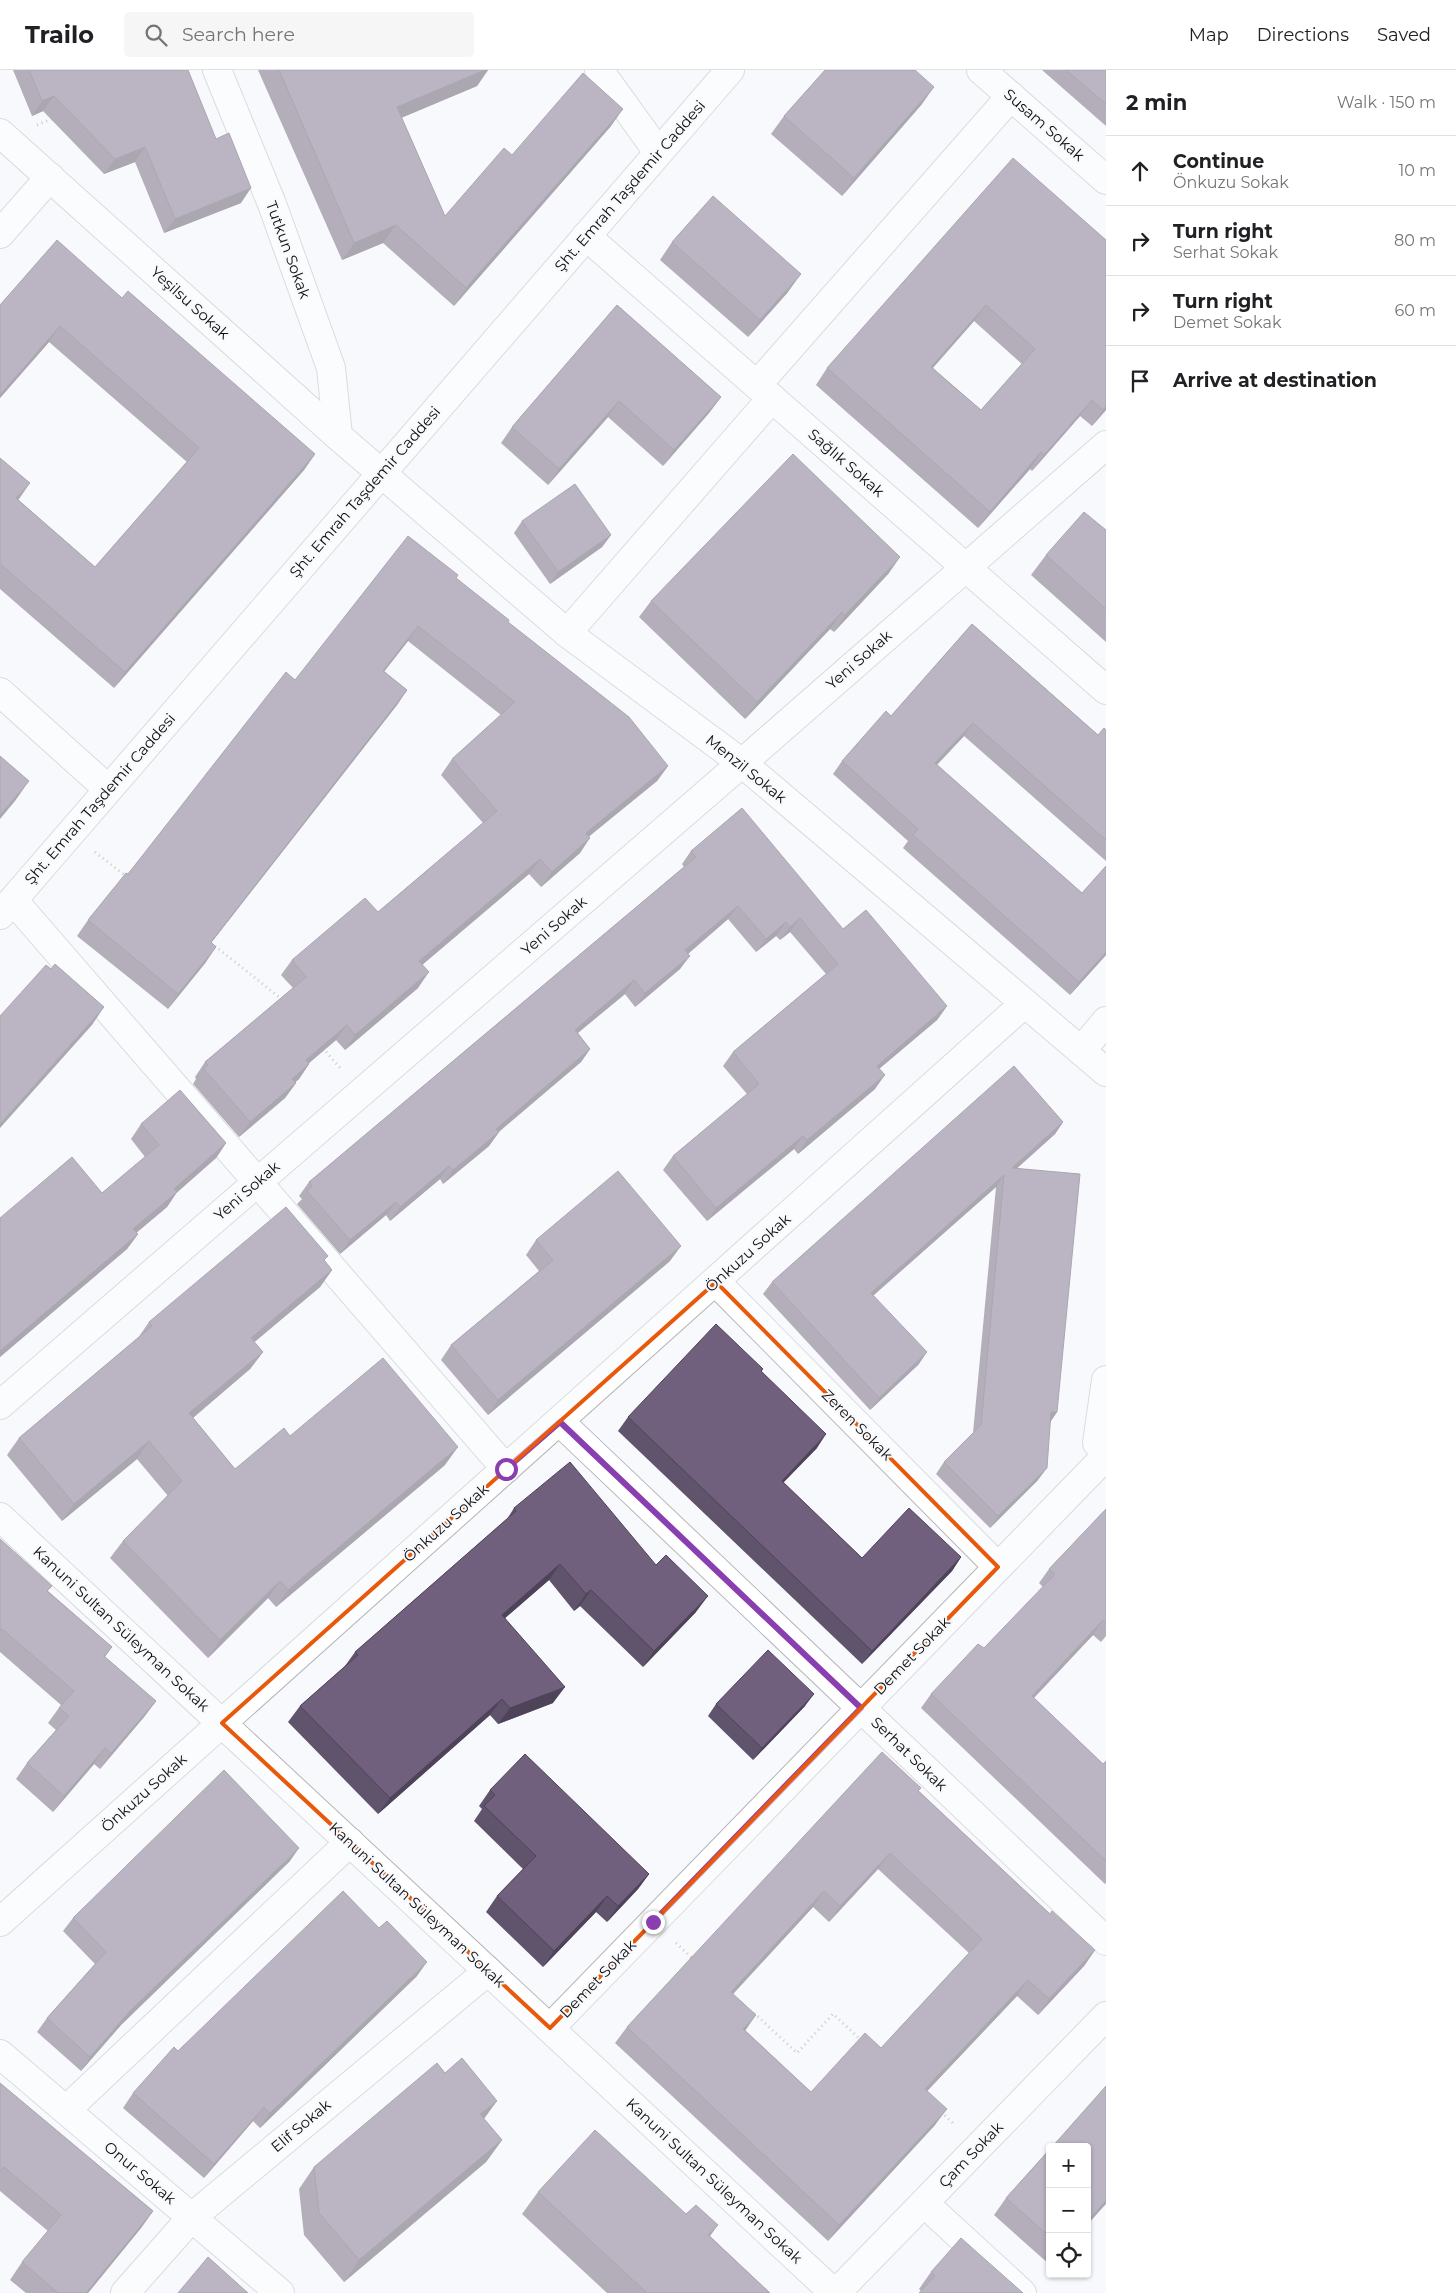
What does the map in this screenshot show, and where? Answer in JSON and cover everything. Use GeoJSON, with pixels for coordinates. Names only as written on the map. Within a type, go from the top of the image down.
{"type":"FeatureCollection","features":[{"type":"Feature","properties":{"kind":"street","name":"Tutkun Sokak"},"geometry":{"type":"LineString","coordinates":[[216,70],[272,204],[331,368],[338,436]]}},
{"type":"Feature","properties":{"kind":"street"},"geometry":{"type":"LineString","coordinates":[[599,70],[658,152]]}},
{"type":"Feature","properties":{"kind":"street","name":"Şht. Emrah Taşdemir Caddesi"},"geometry":{"type":"LineString","coordinates":[[6,907],[730,70]]}},
{"type":"Feature","properties":{"kind":"street","name":"Susam Sokak"},"geometry":{"type":"LineString","coordinates":[[981,70],[1106,180]]}},
{"type":"Feature","properties":{"kind":"street"},"geometry":{"type":"LineString","coordinates":[[567,633],[764,392],[1011,96]]}},
{"type":"Feature","properties":{"kind":"street","name":"Yeşilsu Sokak"},"geometry":{"type":"LineString","coordinates":[[3,135],[381,474]]}},
{"type":"Feature","properties":{"kind":"street"},"geometry":{"type":"LineString","coordinates":[[0,234],[50,177]]}},
{"type":"Feature","properties":{"kind":"street","name":"Sağlık Sokak"},"geometry":{"type":"LineString","coordinates":[[586,236],[1106,690]]}},
{"type":"Feature","properties":{"kind":"street","name":"Yeni Sokak"},"geometry":{"type":"LineString","coordinates":[[0,1405],[742,763],[1106,444]]}},
{"type":"Feature","properties":{"kind":"street","name":"Menzil Sokak"},"geometry":{"type":"LineString","coordinates":[[381,474],[567,633],[742,763],[1106,1072]]}},
{"type":"Feature","properties":{"kind":"street"},"geometry":{"type":"LineString","coordinates":[[0,692],[108,789]]}},
{"type":"Feature","properties":{"kind":"street"},"geometry":{"type":"LineString","coordinates":[[6,907],[257,1182],[506,1469]]}},
{"type":"Feature","properties":{"kind":"street","name":"Önkuzu Sokak"},"geometry":{"type":"LineString","coordinates":[[0,1922],[560,1422],[1025,1003]]}},
{"type":"Feature","properties":{"kind":"street"},"geometry":{"type":"LineString","coordinates":[[1081,1051],[1106,1021]]}},
{"type":"Feature","properties":{"kind":"street","name":"Zeren Sokak"},"geometry":{"type":"LineString","coordinates":[[716,1282],[998,1567]]}},
{"type":"Feature","properties":{"kind":"street"},"geometry":{"type":"LineString","coordinates":[[1106,1380],[1097,1443],[1106,1444]]}},
{"type":"Feature","properties":{"kind":"street","name":"Serhat Sokak"},"geometry":{"type":"LineString","coordinates":[[560,1422],[1106,1941]]}},
{"type":"Feature","properties":{"kind":"street","name":"Demet Sokak"},"geometry":{"type":"LineString","coordinates":[[550,2028],[1106,1456]]}},
{"type":"Feature","properties":{"kind":"street","name":"Kanuni Sultan Süleyman Sokak"},"geometry":{"type":"LineString","coordinates":[[0,1516],[835,2293]]}},
{"type":"Feature","properties":{"kind":"street"},"geometry":{"type":"LineString","coordinates":[[66,2110],[350,1842]]}},
{"type":"Feature","properties":{"kind":"street","name":"Elif Sokak"},"geometry":{"type":"LineString","coordinates":[[125,2293],[192,2217],[488,1971]]}},
{"type":"Feature","properties":{"kind":"street","name":"Çam Sokak"},"geometry":{"type":"LineString","coordinates":[[835,2293],[1106,2016]]}},
{"type":"Feature","properties":{"kind":"street","name":"Onur Sokak"},"geometry":{"type":"LineString","coordinates":[[0,2054],[280,2293]]}},
{"type":"Feature","properties":{"kind":"street"},"geometry":{"type":"LineString","coordinates":[[924,2203],[1022,2293]]}},
{"type":"Feature","properties":{"kind":"path"},"geometry":{"type":"LineString","coordinates":[[3,135],[59,116]]}},
{"type":"Feature","properties":{"kind":"path"},"geometry":{"type":"LineString","coordinates":[[70,833],[133,882]]}},
{"type":"Feature","properties":{"kind":"path"},"geometry":{"type":"LineString","coordinates":[[211,944],[282,999],[288,1006]]}},
{"type":"Feature","properties":{"kind":"path"},"geometry":{"type":"LineString","coordinates":[[318,1042],[361,1092]]}},
{"type":"Feature","properties":{"kind":"path"},"geometry":{"type":"LineString","coordinates":[[653,1922],[696,1962]]}},
{"type":"Feature","properties":{"kind":"path"},"geometry":{"type":"LineString","coordinates":[[747,2007],[798,2053],[833,2014],[870,2047]]}},
{"type":"Feature","properties":{"kind":"path"},"geometry":{"type":"LineString","coordinates":[[935,2107],[979,2146]]}},
{"type":"Feature","properties":{"kind":"highlighted area"},"geometry":{"type":"Polygon","coordinates":[[[716,1282],[998,1567],[550,2028],[222,1723],[716,1282]]]}},
{"type":"Feature","properties":{"kind":"building"},"geometry":{"type":"Polygon","coordinates":[[[29,70],[188,70],[216,139],[229,133],[251,188],[175,219],[145,147],[115,159],[54,96],[42,101],[29,70]]]}},
{"type":"Feature","properties":{"kind":"building"},"geometry":{"type":"Polygon","coordinates":[[[279,70],[485,70],[397,107],[445,216],[504,148],[512,155],[583,73],[623,109],[466,288],[396,225],[354,243],[279,70]]]}},
{"type":"Feature","properties":{"kind":"building"},"geometry":{"type":"Polygon","coordinates":[[[825,70],[915,70],[934,87],[854,178],[784,116],[825,70]]]}},
{"type":"Feature","properties":{"kind":"building"},"geometry":{"type":"Polygon","coordinates":[[[1066,70],[1106,70],[1106,104],[1066,70]]]}},
{"type":"Feature","properties":{"kind":"building"},"geometry":{"type":"Polygon","coordinates":[[[1013,158],[1106,240],[1106,406],[1103,410],[1092,400],[1044,455],[1041,452],[990,512],[827,368],[1013,158]],[[986,305],[931,367],[981,410],[1035,349],[986,305]]]}},
{"type":"Feature","properties":{"kind":"building"},"geometry":{"type":"Polygon","coordinates":[[[713,196],[801,274],[760,320],[672,242],[713,196]]]}},
{"type":"Feature","properties":{"kind":"building"},"geometry":{"type":"Polygon","coordinates":[[[57,240],[122,298],[128,291],[315,454],[125,672],[0,564],[0,458],[30,483],[16,498],[95,567],[199,448],[60,326],[0,395],[0,305],[57,240]]]}},
{"type":"Feature","properties":{"kind":"building"},"geometry":{"type":"Polygon","coordinates":[[[617,305],[721,397],[674,450],[619,401],[559,469],[512,427],[617,305]]]}},
{"type":"Feature","properties":{"kind":"building"},"geometry":{"type":"Polygon","coordinates":[[[793,454],[900,557],[845,615],[842,612],[757,702],[651,601],[793,454]]]}},
{"type":"Feature","properties":{"kind":"building"},"geometry":{"type":"Polygon","coordinates":[[[575,484],[611,535],[558,572],[522,521],[575,484]]]}},
{"type":"Feature","properties":{"kind":"building"},"geometry":{"type":"Polygon","coordinates":[[[1084,512],[1106,530],[1106,609],[1046,555],[1084,512]]]}},
{"type":"Feature","properties":{"kind":"building"},"geometry":{"type":"Polygon","coordinates":[[[408,536],[458,575],[456,578],[509,620],[508,622],[629,717],[668,766],[586,833],[590,838],[552,872],[540,859],[419,961],[429,972],[355,1035],[347,1025],[306,1060],[309,1064],[292,1079],[296,1083],[250,1122],[204,1069],[208,1065],[205,1062],[306,977],[292,960],[365,898],[378,912],[497,811],[452,759],[515,702],[418,626],[383,671],[407,690],[211,942],[216,947],[178,994],[88,920],[126,873],[128,874],[286,672],[295,680],[408,536]]]}},
{"type":"Feature","properties":{"kind":"building"},"geometry":{"type":"Polygon","coordinates":[[[972,624],[1098,735],[1104,728],[1106,730],[1106,840],[973,723],[935,763],[1082,893],[1106,866],[1106,952],[1079,982],[913,835],[918,829],[842,761],[886,711],[891,716],[972,624]]]}},
{"type":"Feature","properties":{"kind":"building"},"geometry":{"type":"Polygon","coordinates":[[[0,756],[29,781],[0,815],[0,756]]]}},
{"type":"Feature","properties":{"kind":"building"},"geometry":{"type":"Polygon","coordinates":[[[742,808],[843,929],[866,910],[947,1006],[877,1066],[885,1075],[807,1140],[803,1136],[716,1208],[673,1156],[759,1084],[733,1052],[838,964],[800,918],[790,927],[786,922],[766,939],[738,906],[685,950],[690,956],[645,993],[634,980],[575,1030],[590,1049],[496,1129],[499,1132],[453,1170],[449,1166],[400,1207],[396,1202],[350,1240],[307,1191],[312,1186],[309,1182],[696,857],[691,851],[742,808]]]}},
{"type":"Feature","properties":{"kind":"building"},"geometry":{"type":"Polygon","coordinates":[[[55,964],[104,1007],[0,1124],[0,1016],[46,965],[51,969],[55,964]]]}},
{"type":"Feature","properties":{"kind":"building"},"geometry":{"type":"Polygon","coordinates":[[[1014,1066],[1063,1122],[1012,1168],[1080,1174],[1057,1412],[1051,1412],[1047,1468],[998,1516],[944,1462],[981,1425],[1004,1175],[871,1293],[927,1352],[879,1398],[772,1282],[1014,1066]]]}},
{"type":"Feature","properties":{"kind":"building"},"geometry":{"type":"Polygon","coordinates":[[[180,1090],[226,1143],[174,1189],[177,1192],[133,1229],[138,1234],[0,1351],[0,1218],[72,1157],[102,1193],[159,1145],[141,1124],[180,1090]]]}},
{"type":"Feature","properties":{"kind":"building"},"geometry":{"type":"Polygon","coordinates":[[[618,1171],[681,1246],[498,1400],[451,1345],[553,1260],[536,1240],[618,1171]]]}},
{"type":"Feature","properties":{"kind":"building"},"geometry":{"type":"Polygon","coordinates":[[[286,1207],[328,1256],[324,1260],[332,1270],[251,1338],[263,1352],[189,1413],[235,1469],[284,1428],[290,1436],[383,1358],[458,1447],[288,1590],[280,1581],[220,1640],[123,1541],[182,1481],[149,1441],[74,1504],[19,1438],[152,1326],[149,1322],[286,1207]]]}},
{"type":"Feature","properties":{"kind":"building"},"geometry":{"type":"Polygon","coordinates":[[[716,1324],[826,1434],[782,1481],[862,1558],[909,1508],[961,1557],[872,1651],[628,1417],[716,1324]]]}},
{"type":"Feature","properties":{"kind":"building"},"geometry":{"type":"Polygon","coordinates":[[[570,1462],[656,1565],[666,1555],[708,1596],[654,1651],[591,1590],[586,1594],[560,1564],[502,1615],[565,1687],[510,1708],[502,1699],[390,1798],[300,1706],[358,1655],[355,1652],[516,1511],[514,1508],[570,1462]]]}},
{"type":"Feature","properties":{"kind":"building"},"geometry":{"type":"Polygon","coordinates":[[[1106,1509],[1106,1623],[1103,1620],[1032,1696],[1103,1764],[1106,1761],[1106,1861],[931,1694],[978,1644],[984,1648],[1055,1574],[1049,1569],[1106,1509]]]}},
{"type":"Feature","properties":{"kind":"building"},"geometry":{"type":"Polygon","coordinates":[[[0,1539],[52,1586],[47,1591],[112,1647],[104,1656],[156,1701],[111,1753],[105,1748],[64,1796],[27,1763],[69,1716],[59,1708],[74,1691],[2,1629],[0,1631],[0,1539]]]}},
{"type":"Feature","properties":{"kind":"building"},"geometry":{"type":"Polygon","coordinates":[[[768,1650],[814,1694],[762,1748],[716,1704],[768,1650]]]}},
{"type":"Feature","properties":{"kind":"building"},"geometry":{"type":"Polygon","coordinates":[[[882,1752],[921,1788],[918,1791],[1050,1914],[1052,1911],[1095,1950],[1049,1999],[1028,1980],[925,2089],[947,2109],[839,2225],[627,2027],[882,1752]],[[890,1853],[840,1906],[824,1891],[731,1992],[756,2015],[743,2029],[811,2092],[865,2033],[881,2048],[982,1939],[890,1853]]]}},
{"type":"Feature","properties":{"kind":"building"},"geometry":{"type":"Polygon","coordinates":[[[525,1754],[649,1874],[618,1906],[607,1896],[554,1951],[497,1896],[536,1856],[484,1806],[495,1795],[490,1790],[525,1754]]]}},
{"type":"Feature","properties":{"kind":"building"},"geometry":{"type":"Polygon","coordinates":[[[224,1770],[299,1848],[130,2011],[90,2057],[47,2018],[106,1952],[73,1918],[224,1770]]]}},
{"type":"Feature","properties":{"kind":"building"},"geometry":{"type":"Polygon","coordinates":[[[343,1891],[379,1928],[387,1921],[427,1962],[270,2113],[264,2107],[214,2164],[133,2093],[174,2047],[178,2051],[343,1891]]]}},
{"type":"Feature","properties":{"kind":"building"},"geometry":{"type":"Polygon","coordinates":[[[462,2058],[497,2101],[480,2114],[502,2140],[359,2260],[319,2213],[314,2167],[437,2063],[445,2073],[462,2058]]]}},
{"type":"Feature","properties":{"kind":"building"},"geometry":{"type":"Polygon","coordinates":[[[0,2083],[153,2211],[86,2293],[58,2293],[22,2262],[61,2215],[4,2167],[0,2172],[0,2083]]]}},
{"type":"Feature","properties":{"kind":"building"},"geometry":{"type":"Polygon","coordinates":[[[1106,2086],[1106,2200],[1091,2217],[1091,2143],[1056,2143],[1106,2086]]]}},
{"type":"Feature","properties":{"kind":"building"},"geometry":{"type":"Polygon","coordinates":[[[595,2130],[686,2214],[696,2205],[718,2225],[708,2235],[770,2293],[647,2293],[538,2192],[595,2130]]]}},
{"type":"Feature","properties":{"kind":"building"},"geometry":{"type":"Polygon","coordinates":[[[1046,2153],[1046,2233],[1006,2198],[1046,2153]]]}},
{"type":"Feature","properties":{"kind":"building"},"geometry":{"type":"Polygon","coordinates":[[[961,2238],[1023,2293],[919,2293],[935,2276],[931,2272],[961,2238]]]}},
{"type":"Feature","properties":{"kind":"building"},"geometry":{"type":"Polygon","coordinates":[[[208,2257],[248,2293],[178,2293],[208,2257]]]}},
{"type":"Feature","properties":{"kind":"route"},"geometry":{"type":"LineString","coordinates":[[506,1469],[560,1422],[861,1708],[653,1922]]}}]}
